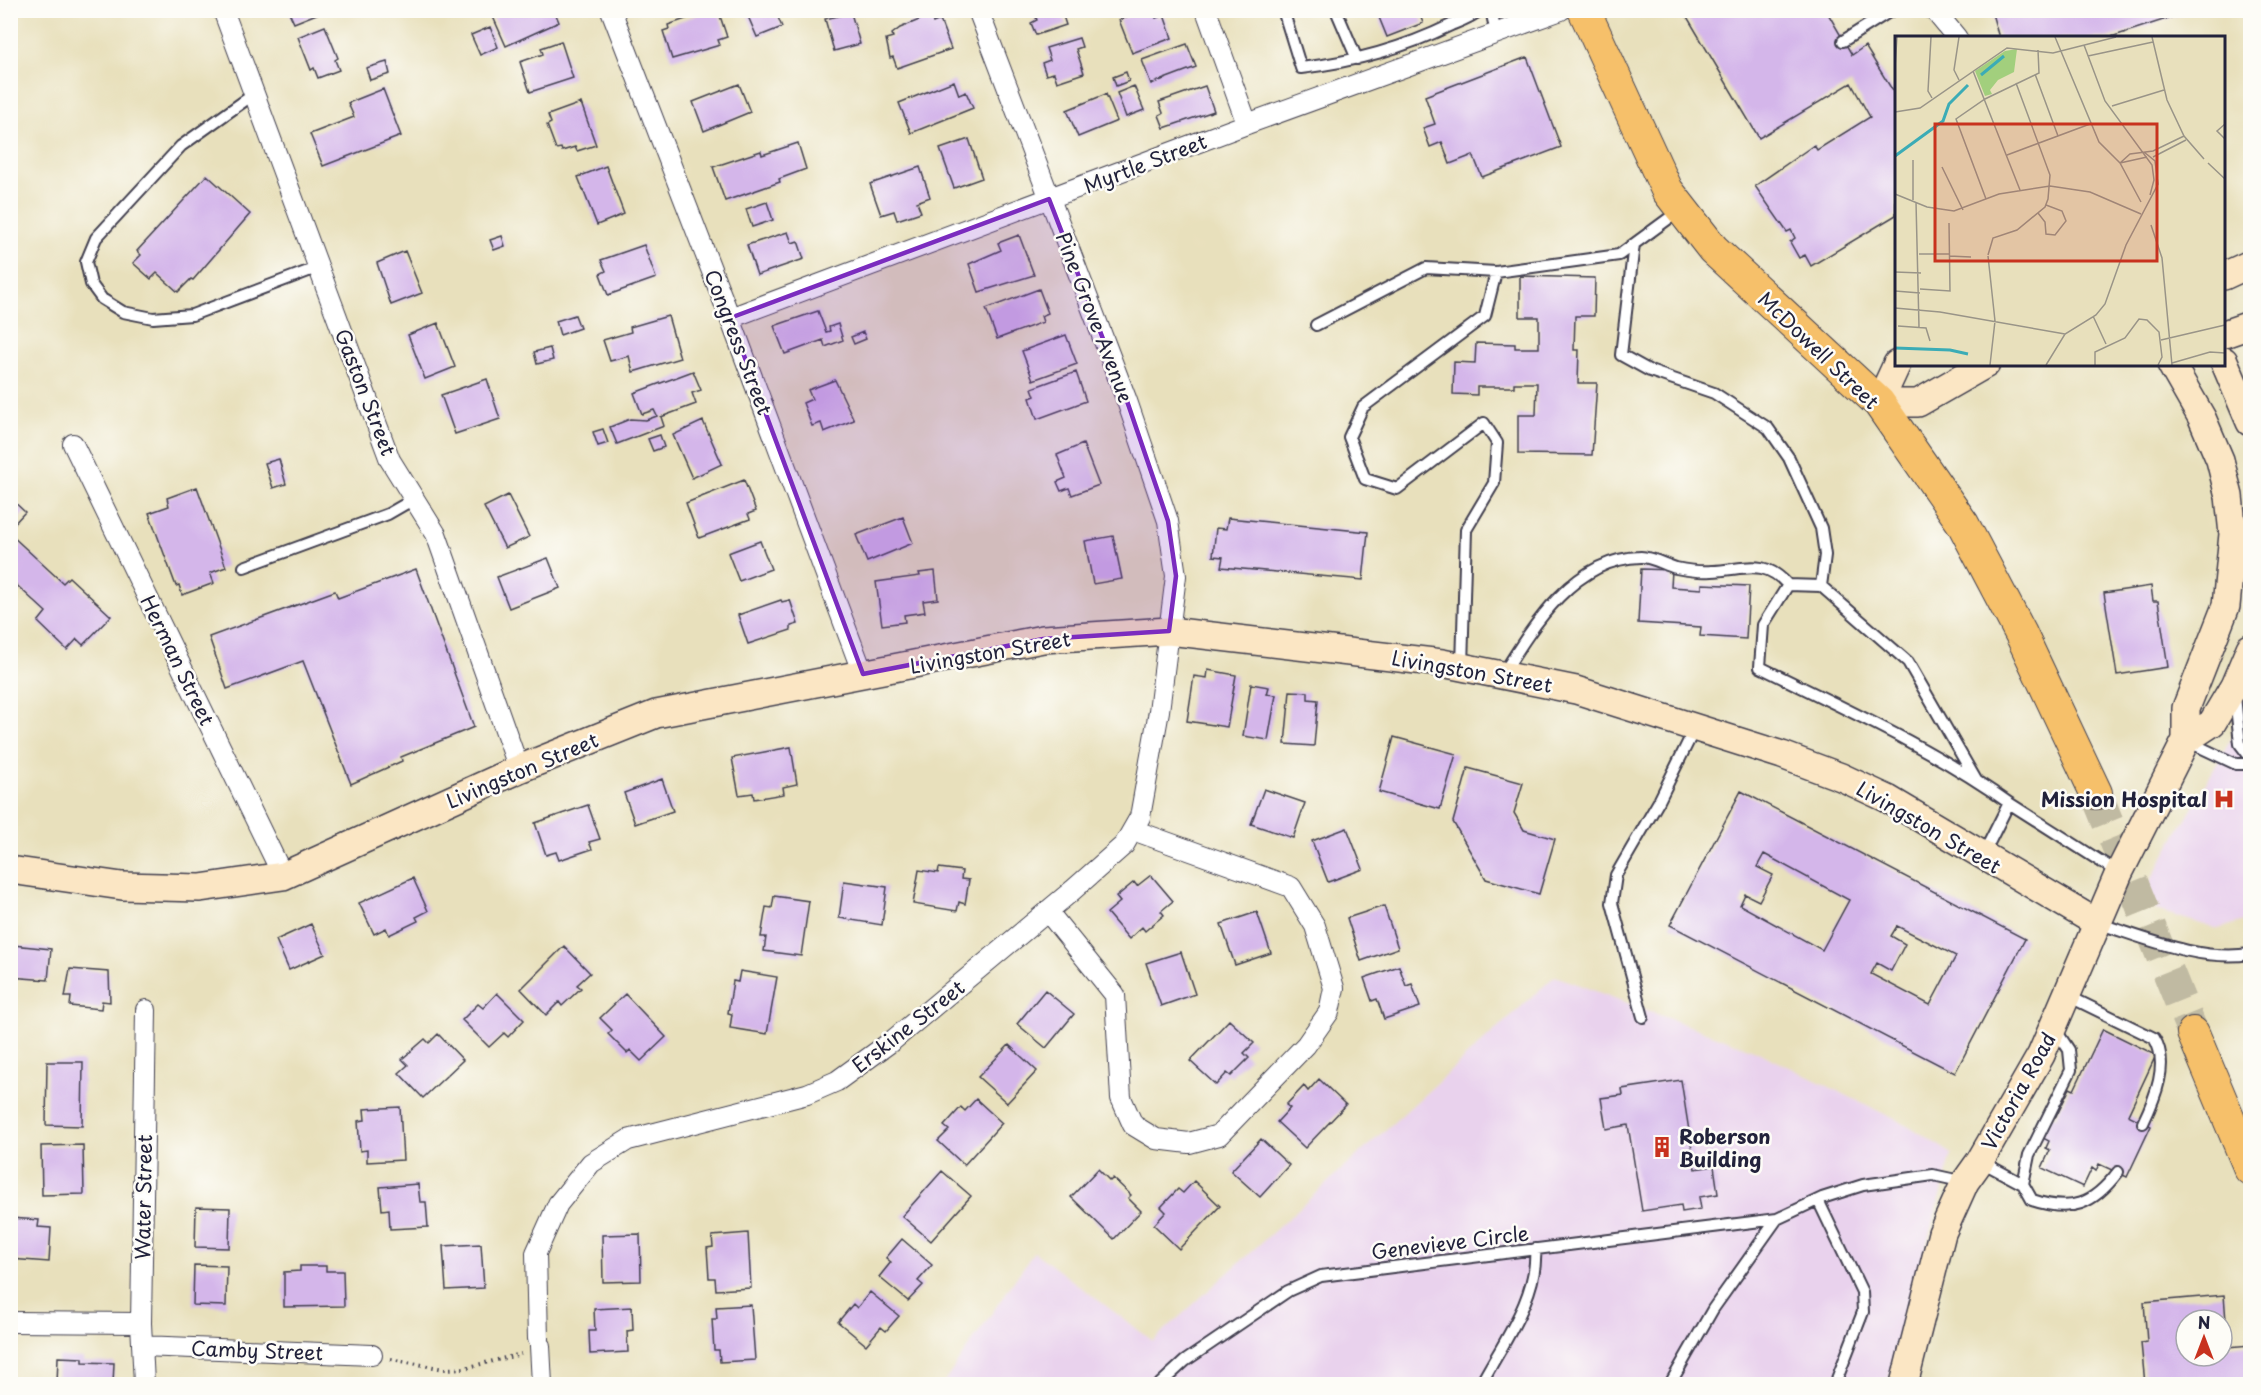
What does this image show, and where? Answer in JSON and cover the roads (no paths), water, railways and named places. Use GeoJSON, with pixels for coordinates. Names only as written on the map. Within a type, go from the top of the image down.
{"type":"FeatureCollection","features":[{"type":"Feature","properties":{"kind":"main road","name":"McDowell Street"},"geometry":{"type":"LineString","coordinates":[[1584,10],[1667,190],[1713,249],[1879,403],[1963,524],[2021,634],[2096,793]]}},
{"type":"Feature","properties":{"kind":"main road"},"geometry":{"type":"LineString","coordinates":[[2193,1033],[2250,1169]]}},
{"type":"Feature","properties":{"kind":"street","name":"Gaston Street"},"geometry":{"type":"LineString","coordinates":[[223,10],[390,460],[436,534],[519,769]]}},
{"type":"Feature","properties":{"kind":"street","name":"Congress Street"},"geometry":{"type":"LineString","coordinates":[[610,10],[730,318],[863,674]]}},
{"type":"Feature","properties":{"kind":"street","name":"Pine Grove Avenue"},"geometry":{"type":"LineString","coordinates":[[978,10],[1127,401],[1168,521],[1176,576],[1169,631]]}},
{"type":"Feature","properties":{"kind":"street"},"geometry":{"type":"LineString","coordinates":[[1206,10],[1247,124]]}},
{"type":"Feature","properties":{"kind":"street","name":"Myrtle Street"},"geometry":{"type":"LineString","coordinates":[[730,318],[1247,124],[1561,10]]}},
{"type":"Feature","properties":{"kind":"street"},"geometry":{"type":"LineString","coordinates":[[1934,10],[1955,36]]}},
{"type":"Feature","properties":{"kind":"street"},"geometry":{"type":"LineString","coordinates":[[2225,275],[2250,264]]}},
{"type":"Feature","properties":{"kind":"street"},"geometry":{"type":"LineString","coordinates":[[2225,333],[2250,325]]}},
{"type":"Feature","properties":{"kind":"street"},"geometry":{"type":"LineString","coordinates":[[1896,366],[1879,403],[1918,403],[1983,366]]}},
{"type":"Feature","properties":{"kind":"street","name":"Victoria Road"},"geometry":{"type":"LineString","coordinates":[[1904,1384],[1942,1233],[1972,1172],[2042,1055],[2119,873],[2186,740],[2186,708],[2226,606],[2233,534],[2229,496],[2220,460],[2202,418],[2172,366]]}},
{"type":"Feature","properties":{"kind":"street"},"geometry":{"type":"LineString","coordinates":[[2225,366],[2250,422]]}},
{"type":"Feature","properties":{"kind":"street","name":"Herman Street"},"geometry":{"type":"LineString","coordinates":[[73,444],[283,876]]}},
{"type":"Feature","properties":{"kind":"street","name":"Livingston Street"},"geometry":{"type":"LineString","coordinates":[[10,870],[122,886],[200,888],[283,876],[519,769],[656,714],[1043,639],[1169,631],[1462,666],[1576,690],[1782,755],[1841,777],[1888,800],[2097,923]]}},
{"type":"Feature","properties":{"kind":"street","name":"Erskine Street"},"geometry":{"type":"LineString","coordinates":[[542,1384],[536,1298],[536,1253],[558,1204],[591,1163],[628,1140],[807,1094],[837,1081],[892,1041],[1048,912],[1124,845],[1140,817],[1150,768],[1169,631]]}},
{"type":"Feature","properties":{"kind":"street"},"geometry":{"type":"LineString","coordinates":[[2186,740],[2212,723],[2234,686],[2250,648]]}},
{"type":"Feature","properties":{"kind":"street"},"geometry":{"type":"LineString","coordinates":[[1048,912],[1115,995],[1121,1098],[1133,1125],[1156,1139],[1189,1143],[1220,1135],[1306,1045],[1329,1012],[1334,988],[1315,926],[1291,887],[1133,830]]}},
{"type":"Feature","properties":{"kind":"street","name":"Water Street"},"geometry":{"type":"LineString","coordinates":[[144,1384],[141,1323],[146,1010]]}},
{"type":"Feature","properties":{"kind":"street"},"geometry":{"type":"LineString","coordinates":[[10,1322],[141,1323]]}},
{"type":"Feature","properties":{"kind":"street","name":"Camby Street"},"geometry":{"type":"LineString","coordinates":[[142,1346],[372,1355]]}},
{"type":"Feature","properties":{"kind":"lane"},"geometry":{"type":"LineString","coordinates":[[1283,10],[1301,68],[1357,59],[1440,31],[1480,10]]}},
{"type":"Feature","properties":{"kind":"lane"},"geometry":{"type":"LineString","coordinates":[[1336,10],[1357,59]]}},
{"type":"Feature","properties":{"kind":"lane"},"geometry":{"type":"LineString","coordinates":[[1491,10],[1496,33]]}},
{"type":"Feature","properties":{"kind":"lane"},"geometry":{"type":"LineString","coordinates":[[1843,40],[1892,10]]}},
{"type":"Feature","properties":{"kind":"lane"},"geometry":{"type":"LineString","coordinates":[[254,94],[181,146],[96,238],[86,262],[91,284],[102,299],[123,312],[153,318],[192,315],[318,267]]}},
{"type":"Feature","properties":{"kind":"lane"},"geometry":{"type":"LineString","coordinates":[[1316,325],[1426,268],[1496,272],[1619,255],[1682,209]]}},
{"type":"Feature","properties":{"kind":"lane"},"geometry":{"type":"LineString","coordinates":[[1634,244],[1621,355],[1650,371],[1714,393],[1768,428],[1789,458],[1821,528],[1825,555],[1821,586]]}},
{"type":"Feature","properties":{"kind":"lane"},"geometry":{"type":"LineString","coordinates":[[1462,666],[1466,530],[1494,483],[1497,443],[1484,423],[1398,489],[1365,479],[1349,437],[1363,407],[1485,316],[1496,272]]}},
{"type":"Feature","properties":{"kind":"lane"},"geometry":{"type":"LineString","coordinates":[[244,567],[388,514],[414,499]]}},
{"type":"Feature","properties":{"kind":"lane"},"geometry":{"type":"LineString","coordinates":[[1503,674],[1526,637],[1560,598],[1587,572],[1603,565],[1642,557],[1678,568],[1713,571],[1748,565],[1777,572],[1788,585],[1821,586],[1908,662],[1976,780]]}},
{"type":"Feature","properties":{"kind":"lane"},"geometry":{"type":"LineString","coordinates":[[1788,585],[1763,625],[1760,668],[1890,732],[1976,780],[2119,873]]}},
{"type":"Feature","properties":{"kind":"lane"},"geometry":{"type":"LineString","coordinates":[[2234,686],[2240,744],[2250,757]]}},
{"type":"Feature","properties":{"kind":"lane"},"geometry":{"type":"LineString","coordinates":[[1643,1017],[1612,903],[1616,875],[1659,801],[1695,728]]}},
{"type":"Feature","properties":{"kind":"lane"},"geometry":{"type":"LineString","coordinates":[[2186,740],[2236,764],[2250,764]]}},
{"type":"Feature","properties":{"kind":"lane"},"geometry":{"type":"LineString","coordinates":[[1982,857],[2009,803]]}},
{"type":"Feature","properties":{"kind":"lane"},"geometry":{"type":"LineString","coordinates":[[2097,923],[2184,949],[2230,957],[2250,954]]}},
{"type":"Feature","properties":{"kind":"lane"},"geometry":{"type":"LineString","coordinates":[[2066,996],[2154,1038],[2160,1048],[2162,1060],[2160,1076],[2143,1123]]}},
{"type":"Feature","properties":{"kind":"lane"},"geometry":{"type":"LineString","coordinates":[[2054,1026],[2069,1050],[2071,1070],[2029,1155],[2023,1184],[2032,1200],[2055,1207],[2075,1204],[2097,1196],[2118,1172]]}},
{"type":"Feature","properties":{"kind":"lane"},"geometry":{"type":"LineString","coordinates":[[1670,1384],[1707,1318],[1778,1219],[1818,1200],[1863,1185],[1933,1175],[1972,1172],[2023,1184]]}},
{"type":"Feature","properties":{"kind":"lane"},"geometry":{"type":"LineString","coordinates":[[1818,1200],[1862,1292],[1863,1312],[1835,1384]]}},
{"type":"Feature","properties":{"kind":"lane","name":"Genevieve Circle"},"geometry":{"type":"LineString","coordinates":[[1160,1384],[1185,1361],[1288,1291],[1321,1276],[1778,1219]]}},
{"type":"Feature","properties":{"kind":"lane"},"geometry":{"type":"LineString","coordinates":[[1481,1384],[1532,1287],[1536,1264],[1535,1249]]}},
{"type":"Feature","properties":{"kind":"waterway"},"geometry":{"type":"LineString","coordinates":[[10,14],[17,10]]}},
{"type":"Feature","properties":{"kind":"tunnel"},"geometry":{"type":"LineString","coordinates":[[2096,793],[2193,1033]]}},
{"type":"Feature","properties":{"kind":"place","name":"Mission Hospital"},"geometry":{"type":"Point","coordinates":[2224,799]}},
{"type":"Feature","properties":{"kind":"place","name":"Roberson Building"},"geometry":{"type":"Point","coordinates":[1662,1147]}}]}
